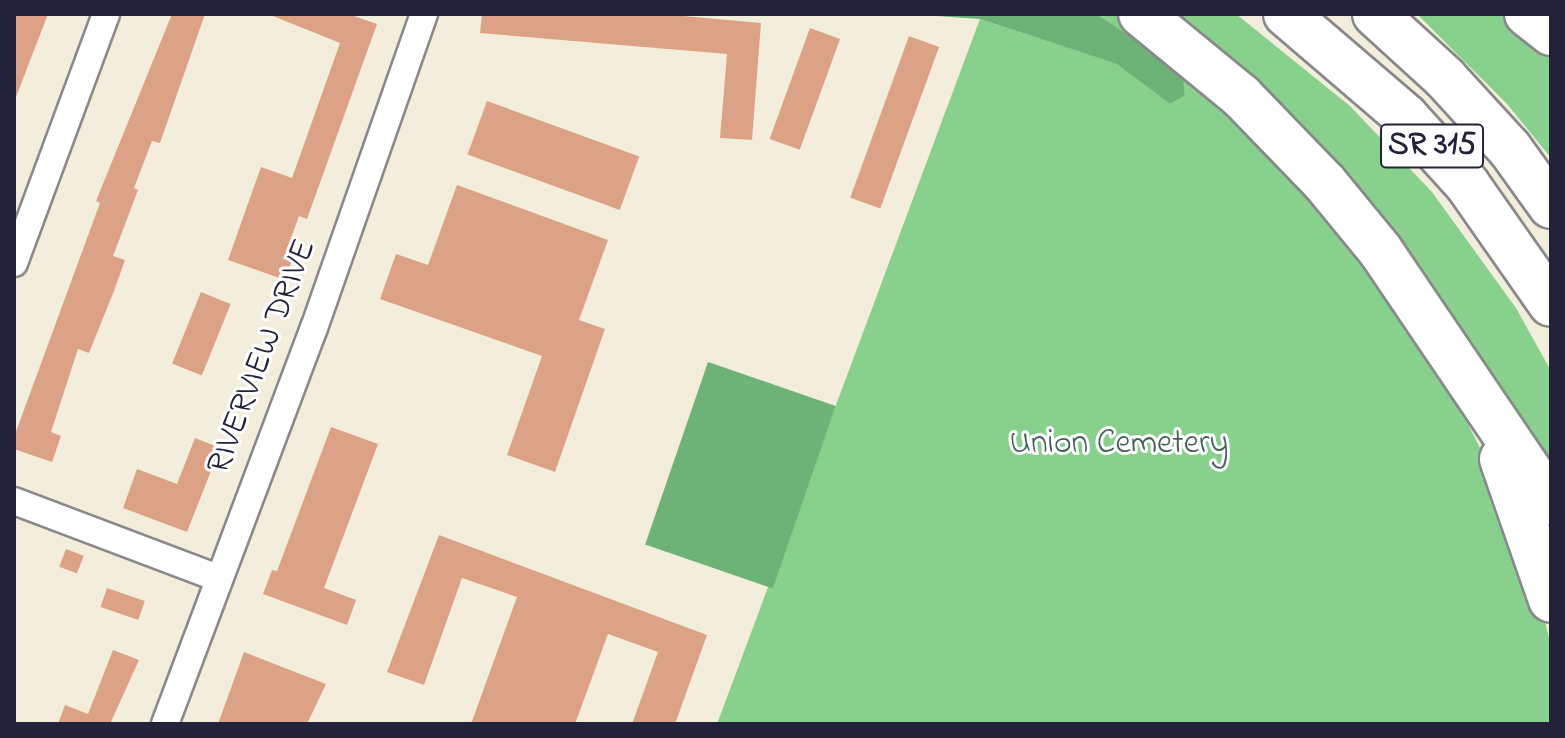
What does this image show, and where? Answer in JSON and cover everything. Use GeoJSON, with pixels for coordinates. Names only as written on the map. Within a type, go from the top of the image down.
{"type":"FeatureCollection","features":[{"type":"Feature","properties":{"kind":"highway"},"geometry":{"type":"LineString","coordinates":[[1141,14],[1241,96],[1325,183],[1380,250],[1551,503]]}},
{"type":"Feature","properties":{"kind":"highway","name":"SR 315"},"geometry":{"type":"LineString","coordinates":[[1286,14],[1406,117],[1467,184],[1551,304]]}},
{"type":"Feature","properties":{"kind":"highway","name":"SR 315"},"geometry":{"type":"LineString","coordinates":[[1375,14],[1445,78],[1510,149],[1551,206]]}},
{"type":"Feature","properties":{"kind":"highway"},"geometry":{"type":"LineString","coordinates":[[1527,14],[1551,33]]}},
{"type":"Feature","properties":{"kind":"highway"},"geometry":{"type":"LineString","coordinates":[[1466,380],[1500,454],[1551,600]]}},
{"type":"Feature","properties":{"kind":"street"},"geometry":{"type":"LineString","coordinates":[[14,263],[106,14]]}},
{"type":"Feature","properties":{"kind":"street","name":"RIVERVIEW DRIVE"},"geometry":{"type":"LineString","coordinates":[[165,724],[314,328],[424,14]]}},
{"type":"Feature","properties":{"kind":"street"},"geometry":{"type":"LineString","coordinates":[[14,501],[218,578]]}},
{"type":"Feature","properties":{"kind":"green space"},"geometry":{"type":"Polygon","coordinates":[[[908,14],[1097,14],[1154,52],[1183,78],[1185,96],[1170,104],[1117,64],[980,19],[908,14]]]}},
{"type":"Feature","properties":{"kind":"green space","name":"Union Cemetery"},"geometry":{"type":"Polygon","coordinates":[[[1097,14],[1119,14],[1175,57],[1298,172],[1441,370],[1482,452],[1541,605],[1551,646],[1551,724],[717,724],[980,19],[1118,64],[1170,104],[1185,96],[1182,77],[1154,52],[1097,14]]]}},
{"type":"Feature","properties":{"kind":"green space"},"geometry":{"type":"Polygon","coordinates":[[[1161,14],[1236,14],[1350,106],[1432,192],[1516,308],[1551,371],[1551,476],[1161,14]]]}},
{"type":"Feature","properties":{"kind":"green space"},"geometry":{"type":"Polygon","coordinates":[[[1417,14],[1502,14],[1551,55],[1551,158],[1507,104],[1417,14]]]}},
{"type":"Feature","properties":{"kind":"green space"},"geometry":{"type":"Polygon","coordinates":[[[708,362],[836,406],[773,588],[645,544],[708,362]]]}},
{"type":"Feature","properties":{"kind":"building"},"geometry":{"type":"Polygon","coordinates":[[[14,14],[48,14],[16,97],[14,96],[14,14]]]}},
{"type":"Feature","properties":{"kind":"building"},"geometry":{"type":"Polygon","coordinates":[[[172,14],[205,14],[160,143],[152,141],[134,188],[138,190],[113,256],[125,260],[114,291],[89,353],[78,349],[51,432],[61,436],[52,462],[14,449],[14,437],[100,203],[96,201],[172,14]]]}},
{"type":"Feature","properties":{"kind":"building"},"geometry":{"type":"Polygon","coordinates":[[[268,14],[348,14],[377,24],[307,219],[299,216],[287,249],[295,252],[285,280],[228,260],[261,167],[292,178],[340,43],[268,14]]]}},
{"type":"Feature","properties":{"kind":"building"},"geometry":{"type":"Polygon","coordinates":[[[482,14],[661,14],[761,23],[752,140],[720,138],[727,54],[480,33],[482,14]]]}},
{"type":"Feature","properties":{"kind":"building"},"geometry":{"type":"Polygon","coordinates":[[[810,28],[840,39],[800,150],[770,139],[810,28]]]}},
{"type":"Feature","properties":{"kind":"building"},"geometry":{"type":"Polygon","coordinates":[[[909,36],[939,47],[880,209],[850,198],[909,36]]]}},
{"type":"Feature","properties":{"kind":"building"},"geometry":{"type":"Polygon","coordinates":[[[487,101],[639,156],[620,210],[468,155],[487,101]]]}},
{"type":"Feature","properties":{"kind":"building"},"geometry":{"type":"Polygon","coordinates":[[[457,185],[608,240],[579,320],[605,329],[555,472],[507,455],[542,356],[380,299],[396,254],[428,265],[457,185]]]}},
{"type":"Feature","properties":{"kind":"building"},"geometry":{"type":"Polygon","coordinates":[[[201,292],[231,304],[202,375],[172,363],[201,292]]]}},
{"type":"Feature","properties":{"kind":"building"},"geometry":{"type":"Polygon","coordinates":[[[331,427],[378,444],[324,588],[356,600],[347,625],[263,594],[272,570],[277,571],[331,427]]]}},
{"type":"Feature","properties":{"kind":"building"},"geometry":{"type":"Polygon","coordinates":[[[195,438],[220,448],[187,532],[123,508],[137,469],[177,484],[195,438]]]}},
{"type":"Feature","properties":{"kind":"building"},"geometry":{"type":"Polygon","coordinates":[[[439,535],[707,635],[675,724],[632,724],[658,652],[608,634],[575,724],[471,724],[517,597],[462,578],[424,685],[387,672],[439,535]]]}},
{"type":"Feature","properties":{"kind":"building"},"geometry":{"type":"Polygon","coordinates":[[[66,549],[84,556],[77,574],[59,567],[66,549]]]}},
{"type":"Feature","properties":{"kind":"building"},"geometry":{"type":"Polygon","coordinates":[[[107,588],[145,601],[138,620],[100,607],[107,588]]]}},
{"type":"Feature","properties":{"kind":"building"},"geometry":{"type":"Polygon","coordinates":[[[113,650],[139,660],[110,724],[58,724],[65,705],[88,714],[113,650]]]}},
{"type":"Feature","properties":{"kind":"building"},"geometry":{"type":"Polygon","coordinates":[[[244,652],[326,684],[307,724],[218,724],[244,652]]]}}]}
